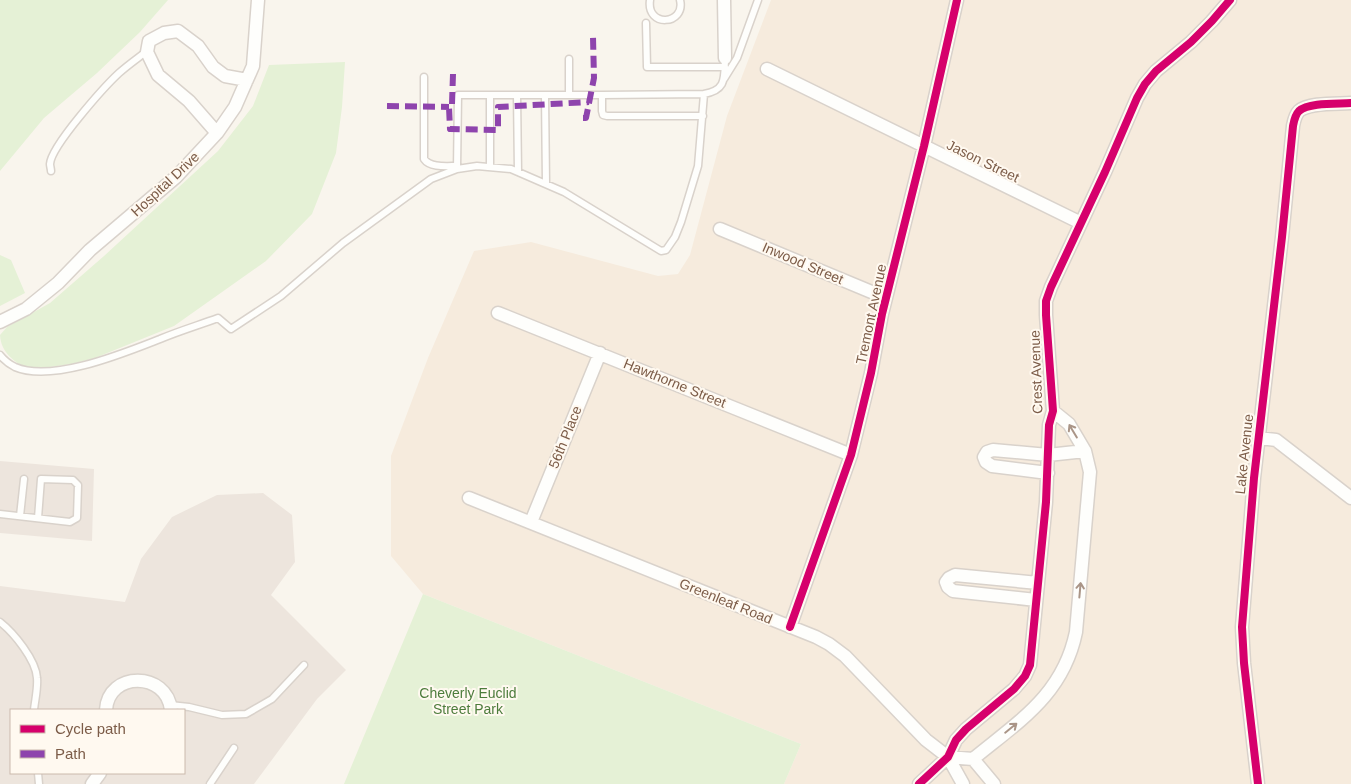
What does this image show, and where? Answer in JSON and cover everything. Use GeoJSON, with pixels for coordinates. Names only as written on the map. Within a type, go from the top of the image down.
{"type":"FeatureCollection","features":[{"type":"Feature","properties":{"kind":"street","name":"Hospital Drive"},"geometry":{"type":"LineString","coordinates":[[0,322],[26,309],[58,283],[90,250],[176,177],[217,133],[235,107],[253,66],[256,52],[258,0]]}},
{"type":"Feature","properties":{"kind":"street"},"geometry":{"type":"LineString","coordinates":[[724,0],[725,63]]}},
{"type":"Feature","properties":{"kind":"street","name":"Tremont Avenue"},"geometry":{"type":"LineString","coordinates":[[790,627],[851,455],[872,373],[886,298],[924,146],[957,0]]}},
{"type":"Feature","properties":{"kind":"street","name":"Crest Avenue"},"geometry":{"type":"LineString","coordinates":[[919,784],[948,757],[956,740],[966,729],[1014,689],[1025,676],[1030,665],[1048,473],[1049,425],[1053,412],[1046,301],[1051,287],[1145,84],[1163,65],[1198,35],[1230,0]]}},
{"type":"Feature","properties":{"kind":"street"},"geometry":{"type":"LineString","coordinates":[[217,133],[189,101],[158,75],[147,51],[149,41],[164,33],[178,31],[198,46],[214,67],[226,76],[248,80]]}},
{"type":"Feature","properties":{"kind":"street","name":"Jason Street"},"geometry":{"type":"LineString","coordinates":[[766,69],[1081,223]]}},
{"type":"Feature","properties":{"kind":"street","name":"Lake Avenue"},"geometry":{"type":"LineString","coordinates":[[1258,784],[1244,663],[1242,627],[1258,438],[1293,126],[1299,111],[1307,107],[1351,104]]}},
{"type":"Feature","properties":{"kind":"street","name":"Inwood Street"},"geometry":{"type":"LineString","coordinates":[[720,229],[886,298]]}},
{"type":"Feature","properties":{"kind":"street","name":"Hawthorne Street"},"geometry":{"type":"LineString","coordinates":[[498,313],[851,455]]}},
{"type":"Feature","properties":{"kind":"street","name":"56th Place"},"geometry":{"type":"LineString","coordinates":[[531,522],[600,353]]}},
{"type":"Feature","properties":{"kind":"street","name":"Crest Avenue"},"geometry":{"type":"LineString","coordinates":[[973,759],[1034,709],[1050,693],[1070,658],[1076,632],[1090,472],[1085,451],[1069,424],[1053,412]]}},
{"type":"Feature","properties":{"kind":"street"},"geometry":{"type":"LineString","coordinates":[[1258,438],[1276,440],[1351,498]]}},
{"type":"Feature","properties":{"kind":"street"},"geometry":{"type":"LineString","coordinates":[[1048,473],[992,466],[986,462],[984,456],[987,452],[993,450],[1048,455],[1085,451]]}},
{"type":"Feature","properties":{"kind":"street","name":"Greenleaf Road"},"geometry":{"type":"LineString","coordinates":[[469,498],[829,644],[844,656],[926,740],[948,757],[963,784]]}},
{"type":"Feature","properties":{"kind":"street"},"geometry":{"type":"LineString","coordinates":[[1036,600],[953,591],[946,582],[955,575],[1038,583]]}},
{"type":"Feature","properties":{"kind":"street"},"geometry":{"type":"LineString","coordinates":[[106,709],[109,697],[115,690],[123,684],[142,680],[160,688],[166,696],[170,708]]}},
{"type":"Feature","properties":{"kind":"street"},"geometry":{"type":"LineString","coordinates":[[948,757],[973,759],[994,784]]}},
{"type":"Feature","properties":{"kind":"lane"},"geometry":{"type":"LineString","coordinates":[[650,0],[651,11],[654,16],[663,20],[668,20],[678,15],[680,0]]}},
{"type":"Feature","properties":{"kind":"lane"},"geometry":{"type":"LineString","coordinates":[[457,167],[458,95],[704,94],[715,92],[721,88],[737,58],[758,0]]}},
{"type":"Feature","properties":{"kind":"lane"},"geometry":{"type":"LineString","coordinates":[[646,24],[648,66],[725,63],[724,80]]}},
{"type":"Feature","properties":{"kind":"lane"},"geometry":{"type":"LineString","coordinates":[[52,171],[50,164],[55,152],[87,107],[119,73],[147,51]]}},
{"type":"Feature","properties":{"kind":"lane"},"geometry":{"type":"LineString","coordinates":[[569,59],[569,95]]}},
{"type":"Feature","properties":{"kind":"lane"},"geometry":{"type":"LineString","coordinates":[[424,77],[424,159],[426,163],[457,167],[490,167],[518,172],[564,192],[660,251],[666,250],[673,242],[698,166],[704,94]]}},
{"type":"Feature","properties":{"kind":"lane"},"geometry":{"type":"LineString","coordinates":[[490,95],[490,167]]}},
{"type":"Feature","properties":{"kind":"lane"},"geometry":{"type":"LineString","coordinates":[[517,95],[518,172]]}},
{"type":"Feature","properties":{"kind":"lane"},"geometry":{"type":"LineString","coordinates":[[545,95],[546,184]]}},
{"type":"Feature","properties":{"kind":"lane"},"geometry":{"type":"LineString","coordinates":[[602,95],[602,111],[603,115],[607,116],[703,116]]}},
{"type":"Feature","properties":{"kind":"lane"},"geometry":{"type":"LineString","coordinates":[[0,355],[16,368],[34,371],[55,370],[92,364],[218,318],[230,329],[281,296],[343,243],[425,183],[457,167]]}},
{"type":"Feature","properties":{"kind":"lane"},"geometry":{"type":"LineString","coordinates":[[20,516],[24,479]]}},
{"type":"Feature","properties":{"kind":"lane"},"geometry":{"type":"LineString","coordinates":[[0,514],[70,522],[77,518],[78,485],[74,480],[41,479],[38,518]]}},
{"type":"Feature","properties":{"kind":"lane"},"geometry":{"type":"LineString","coordinates":[[0,622],[14,636],[33,661],[37,677],[34,709]]}},
{"type":"Feature","properties":{"kind":"lane"},"geometry":{"type":"LineString","coordinates":[[170,708],[189,707],[222,715],[246,714],[272,699],[304,665]]}},
{"type":"Feature","properties":{"kind":"lane"},"geometry":{"type":"LineString","coordinates":[[210,784],[234,748]]}},
{"type":"Feature","properties":{"kind":"shaded area"},"geometry":{"type":"Polygon","coordinates":[[[771,0],[1351,0],[1351,784],[784,784],[801,744],[423,594],[391,556],[391,456],[428,358],[474,251],[531,242],[658,276],[678,274],[690,255],[727,116],[771,0]]]}},
{"type":"Feature","properties":{"kind":"shaded area"},"geometry":{"type":"Polygon","coordinates":[[[0,461],[94,469],[92,541],[0,533],[0,461]]]}},
{"type":"Feature","properties":{"kind":"shaded area"},"geometry":{"type":"Polygon","coordinates":[[[263,493],[292,515],[295,562],[271,595],[346,670],[317,699],[254,784],[0,784],[0,586],[125,602],[141,559],[172,517],[217,495],[263,493]]]}},
{"type":"Feature","properties":{"kind":"green space"},"geometry":{"type":"Polygon","coordinates":[[[0,0],[168,0],[140,32],[97,73],[44,118],[0,171],[0,0]]]}},
{"type":"Feature","properties":{"kind":"green space"},"geometry":{"type":"Polygon","coordinates":[[[345,62],[336,153],[312,214],[266,261],[174,326],[95,358],[71,364],[28,370],[9,356],[3,347],[0,335],[7,327],[50,303],[218,151],[253,106],[269,65],[345,62]]]}},
{"type":"Feature","properties":{"kind":"green space"},"geometry":{"type":"Polygon","coordinates":[[[0,255],[11,260],[25,293],[0,306],[0,255]]]}},
{"type":"Feature","properties":{"kind":"green space","name":"Cheverly Euclid Street Park"},"geometry":{"type":"Polygon","coordinates":[[[423,594],[801,744],[784,784],[344,784],[423,594]]]}},
{"type":"Feature","properties":{"kind":"marked path"},"geometry":{"type":"LineString","coordinates":[[583,118],[586,118],[594,78],[593,37]]}},
{"type":"Feature","properties":{"kind":"marked path"},"geometry":{"type":"LineString","coordinates":[[453,74],[452,104],[449,107],[450,129],[498,130],[498,107],[589,102]]}},
{"type":"Feature","properties":{"kind":"marked path"},"geometry":{"type":"LineString","coordinates":[[387,106],[449,107]]}},
{"type":"Feature","properties":{"kind":"cycle path"},"geometry":{"type":"LineString","coordinates":[[790,627],[851,455],[871,373],[882,314],[924,146],[957,0]]}},
{"type":"Feature","properties":{"kind":"cycle path"},"geometry":{"type":"LineString","coordinates":[[919,784],[948,757],[956,740],[966,729],[1014,689],[1025,676],[1030,665],[1046,502],[1049,425],[1053,411],[1046,315],[1046,301],[1051,287],[1145,84],[1156,71],[1191,42],[1230,0]]}},
{"type":"Feature","properties":{"kind":"cycle path"},"geometry":{"type":"LineString","coordinates":[[1258,784],[1244,663],[1242,627],[1254,478],[1293,126],[1297,114],[1304,108],[1316,105],[1351,103]]}}]}
